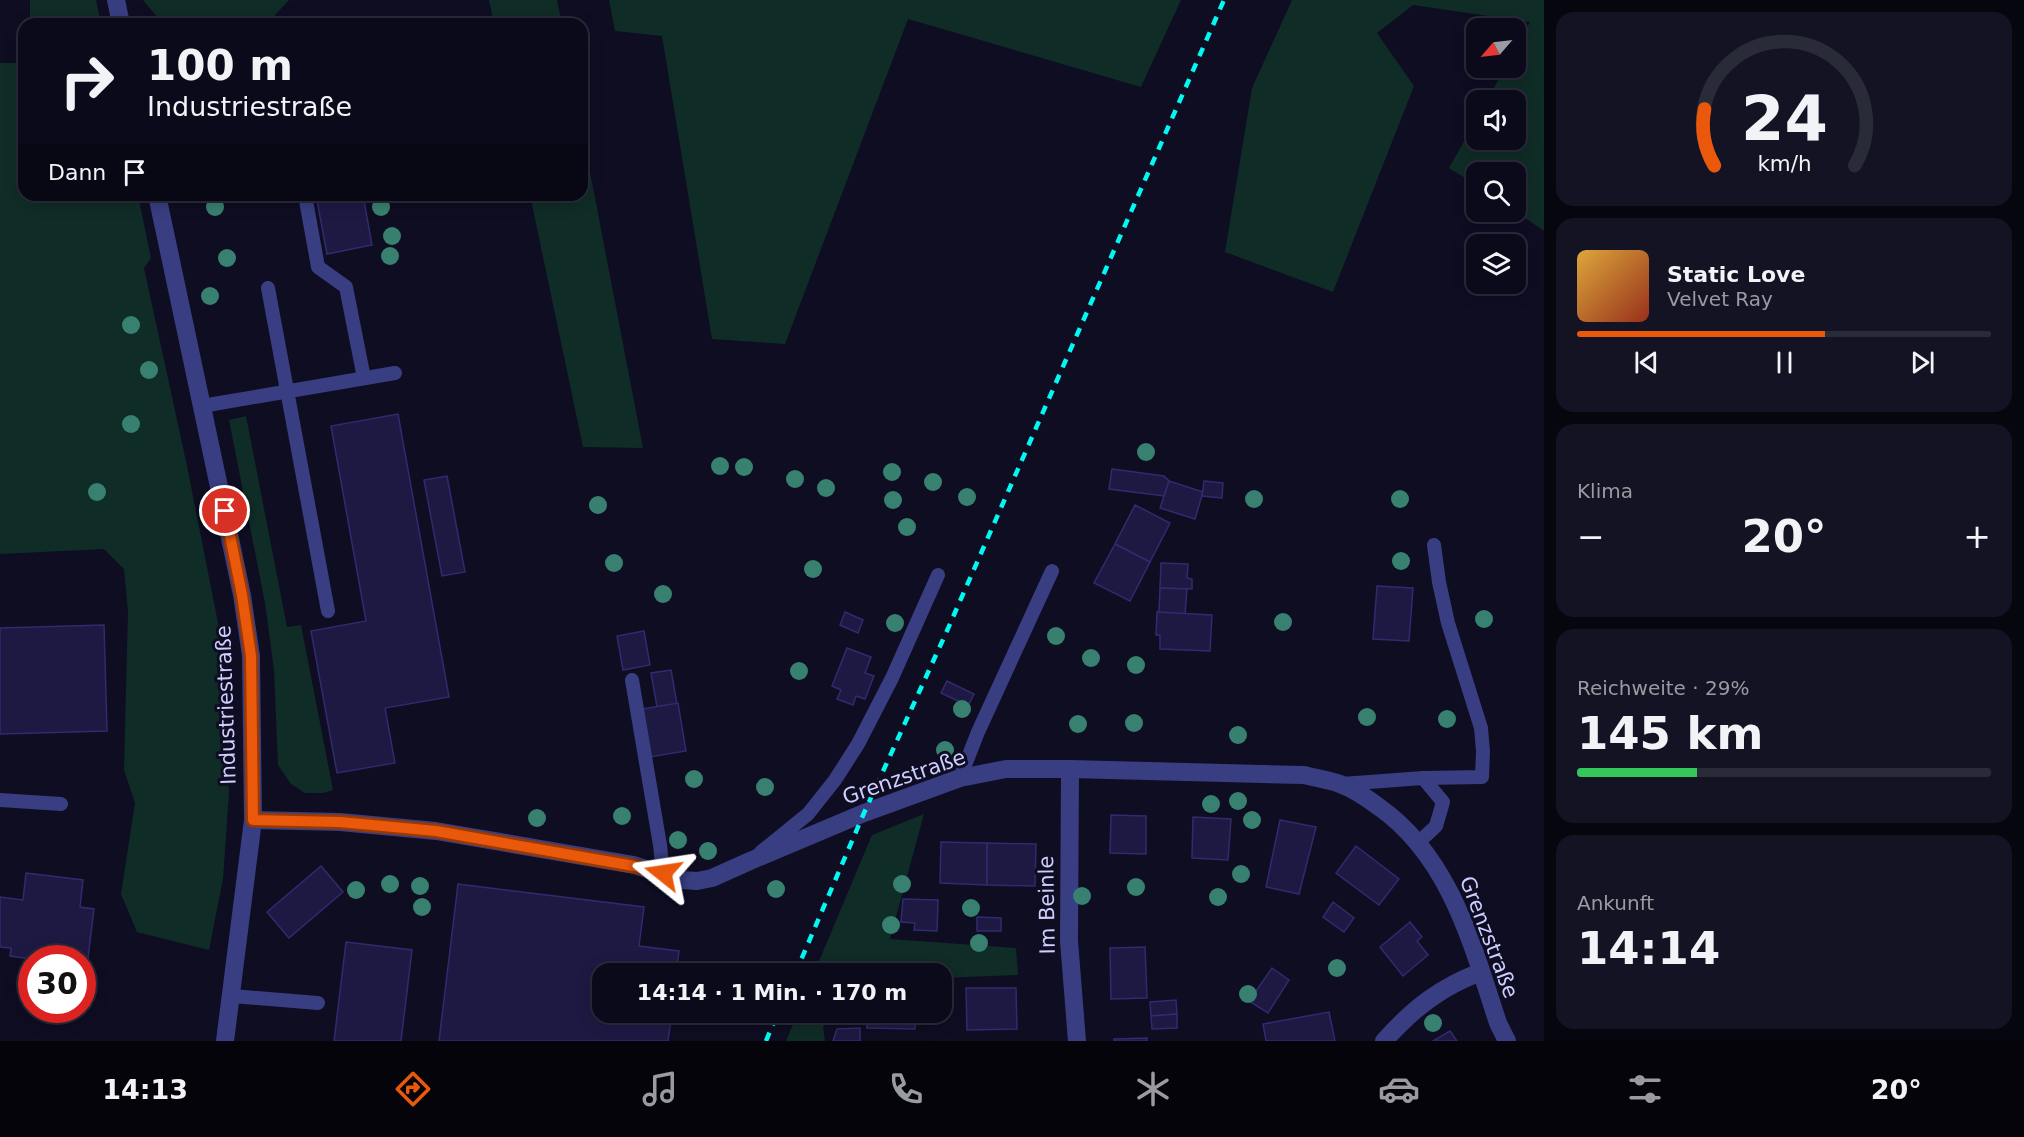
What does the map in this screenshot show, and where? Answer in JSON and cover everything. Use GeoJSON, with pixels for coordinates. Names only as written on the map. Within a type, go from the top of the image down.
{"type":"FeatureCollection","features":[{"type":"Feature","properties":{"kind":"street"},"geometry":{"type":"LineString","coordinates":[[116,0],[120,18]]}},
{"type":"Feature","properties":{"kind":"street","name":"Industriestraße"},"geometry":{"type":"LineString","coordinates":[[158,201],[242,595],[251,656],[253,820],[225,1041]]}},
{"type":"Feature","properties":{"kind":"street","name":"Grenzstraße"},"geometry":{"type":"LineString","coordinates":[[253,820],[340,822],[436,831],[634,866],[682,880],[697,881],[712,878],[864,813],[960,778],[1006,769],[1304,775],[1340,784],[1365,796],[1394,817],[1419,842],[1441,874],[1455,901],[1498,1023],[1507,1041]]}},
{"type":"Feature","properties":{"kind":"street","name":"Im Beinle"},"geometry":{"type":"LineString","coordinates":[[1070,769],[1069,941],[1077,1041]]}},
{"type":"Feature","properties":{"kind":"street"},"geometry":{"type":"LineString","coordinates":[[1384,1041],[1433,995],[1456,981],[1481,972]]}},
{"type":"Feature","properties":{"kind":"lane"},"geometry":{"type":"LineString","coordinates":[[306,201],[318,267],[346,287],[364,378]]}},
{"type":"Feature","properties":{"kind":"lane"},"geometry":{"type":"LineString","coordinates":[[268,288],[328,611]]}},
{"type":"Feature","properties":{"kind":"lane"},"geometry":{"type":"LineString","coordinates":[[202,406],[395,373]]}},
{"type":"Feature","properties":{"kind":"lane"},"geometry":{"type":"LineString","coordinates":[[1340,784],[1423,778],[1482,777],[1481,728],[1448,623],[1434,545]]}},
{"type":"Feature","properties":{"kind":"lane"},"geometry":{"type":"LineString","coordinates":[[960,778],[978,732],[1052,571]]}},
{"type":"Feature","properties":{"kind":"lane"},"geometry":{"type":"LineString","coordinates":[[750,861],[808,814],[841,771],[858,744],[892,678],[938,575]]}},
{"type":"Feature","properties":{"kind":"lane"},"geometry":{"type":"LineString","coordinates":[[632,680],[663,873]]}},
{"type":"Feature","properties":{"kind":"lane"},"geometry":{"type":"LineString","coordinates":[[1419,842],[1436,826],[1443,802],[1423,778]]}},
{"type":"Feature","properties":{"kind":"lane"},"geometry":{"type":"LineString","coordinates":[[0,800],[61,804]]}},
{"type":"Feature","properties":{"kind":"lane"},"geometry":{"type":"LineString","coordinates":[[231,996],[318,1003]]}},
{"type":"Feature","properties":{"kind":"green space"},"geometry":{"type":"Polygon","coordinates":[[[30,0],[96,0],[100,18],[30,18],[30,0]]]}},
{"type":"Feature","properties":{"kind":"green space"},"geometry":{"type":"Polygon","coordinates":[[[143,0],[289,0],[272,18],[158,18],[143,0]]]}},
{"type":"Feature","properties":{"kind":"green space"},"geometry":{"type":"Polygon","coordinates":[[[489,0],[557,0],[561,18],[493,18],[489,0]]]}},
{"type":"Feature","properties":{"kind":"green space"},"geometry":{"type":"Polygon","coordinates":[[[609,0],[1181,0],[1141,87],[908,19],[785,344],[712,339],[662,36],[615,31],[609,0]]]}},
{"type":"Feature","properties":{"kind":"green space"},"geometry":{"type":"Polygon","coordinates":[[[1292,0],[1544,0],[1544,231],[1526,219],[1526,162],[1466,162],[1466,179],[1449,168],[1466,138],[1466,150],[1526,150],[1526,90],[1493,90],[1499,78],[1526,78],[1526,29],[1530,22],[1526,21],[1526,18],[1502,18],[1413,5],[1377,33],[1414,86],[1333,292],[1225,252],[1252,88],[1292,0]]]}},
{"type":"Feature","properties":{"kind":"green space"},"geometry":{"type":"Polygon","coordinates":[[[0,63],[18,63],[18,201],[139,201],[151,258],[144,268],[220,633],[229,793],[223,879],[209,950],[137,932],[121,894],[135,803],[124,770],[128,611],[124,569],[104,549],[0,554],[0,63]]]}},
{"type":"Feature","properties":{"kind":"green space"},"geometry":{"type":"Polygon","coordinates":[[[588,161],[643,448],[583,447],[531,201],[588,201],[588,161]]]}},
{"type":"Feature","properties":{"kind":"green space"},"geometry":{"type":"Polygon","coordinates":[[[246,416],[287,627],[301,625],[333,790],[323,793],[305,793],[291,784],[278,765],[274,670],[265,603],[229,420],[246,416]]]}},
{"type":"Feature","properties":{"kind":"green space"},"geometry":{"type":"Polygon","coordinates":[[[924,814],[890,939],[1016,948],[1018,975],[952,978],[952,963],[818,963],[872,835],[924,814]]]}},
{"type":"Feature","properties":{"kind":"green space"},"geometry":{"type":"Polygon","coordinates":[[[794,1023],[826,1023],[823,1027],[825,1041],[786,1041],[794,1023]]]}},
{"type":"Feature","properties":{"kind":"building"},"geometry":{"type":"Polygon","coordinates":[[[317,201],[364,201],[372,245],[327,254],[317,201]]]}},
{"type":"Feature","properties":{"kind":"building"},"geometry":{"type":"Polygon","coordinates":[[[398,414],[449,697],[385,708],[395,763],[337,773],[311,631],[366,621],[331,426],[398,414]]]}},
{"type":"Feature","properties":{"kind":"building"},"geometry":{"type":"Polygon","coordinates":[[[1112,469],[1164,476],[1169,481],[1164,496],[1109,489],[1112,469]]]}},
{"type":"Feature","properties":{"kind":"building"},"geometry":{"type":"Polygon","coordinates":[[[447,476],[465,572],[442,576],[424,480],[447,476]]]}},
{"type":"Feature","properties":{"kind":"building"},"geometry":{"type":"Polygon","coordinates":[[[1169,481],[1203,492],[1195,519],[1160,508],[1169,481]]]}},
{"type":"Feature","properties":{"kind":"building"},"geometry":{"type":"Polygon","coordinates":[[[1204,481],[1223,483],[1222,498],[1202,496],[1204,481]]]}},
{"type":"Feature","properties":{"kind":"building"},"geometry":{"type":"Polygon","coordinates":[[[1135,505],[1170,523],[1150,562],[1115,544],[1135,505]]]}},
{"type":"Feature","properties":{"kind":"building"},"geometry":{"type":"Polygon","coordinates":[[[1115,544],[1150,562],[1130,601],[1094,583],[1115,544]]]}},
{"type":"Feature","properties":{"kind":"building"},"geometry":{"type":"Polygon","coordinates":[[[1161,563],[1188,564],[1187,578],[1192,579],[1192,589],[1160,588],[1161,563]]]}},
{"type":"Feature","properties":{"kind":"building"},"geometry":{"type":"Polygon","coordinates":[[[1377,586],[1413,588],[1409,641],[1373,639],[1377,586]]]}},
{"type":"Feature","properties":{"kind":"building"},"geometry":{"type":"Polygon","coordinates":[[[1160,588],[1187,589],[1185,614],[1159,613],[1160,588]]]}},
{"type":"Feature","properties":{"kind":"building"},"geometry":{"type":"Polygon","coordinates":[[[845,612],[863,620],[858,633],[840,625],[845,612]]]}},
{"type":"Feature","properties":{"kind":"building"},"geometry":{"type":"Polygon","coordinates":[[[1157,612],[1212,615],[1210,651],[1160,649],[1160,635],[1156,635],[1157,612]]]}},
{"type":"Feature","properties":{"kind":"building"},"geometry":{"type":"Polygon","coordinates":[[[104,625],[107,731],[0,734],[0,628],[104,625]]]}},
{"type":"Feature","properties":{"kind":"building"},"geometry":{"type":"Polygon","coordinates":[[[644,631],[650,665],[623,670],[617,636],[644,631]]]}},
{"type":"Feature","properties":{"kind":"building"},"geometry":{"type":"Polygon","coordinates":[[[847,648],[871,657],[865,673],[874,676],[865,699],[856,696],[853,705],[837,699],[841,690],[832,686],[847,648]]]}},
{"type":"Feature","properties":{"kind":"building"},"geometry":{"type":"Polygon","coordinates":[[[671,670],[677,704],[657,707],[651,673],[671,670]]]}},
{"type":"Feature","properties":{"kind":"building"},"geometry":{"type":"Polygon","coordinates":[[[947,681],[974,694],[968,706],[941,693],[947,681]]]}},
{"type":"Feature","properties":{"kind":"building"},"geometry":{"type":"Polygon","coordinates":[[[678,703],[686,751],[650,757],[642,709],[678,703]]]}},
{"type":"Feature","properties":{"kind":"building"},"geometry":{"type":"Polygon","coordinates":[[[1111,815],[1146,816],[1146,854],[1110,853],[1111,815]]]}},
{"type":"Feature","properties":{"kind":"building"},"geometry":{"type":"Polygon","coordinates":[[[1193,817],[1231,819],[1228,860],[1192,858],[1193,817]]]}},
{"type":"Feature","properties":{"kind":"building"},"geometry":{"type":"Polygon","coordinates":[[[1280,820],[1316,827],[1299,894],[1266,887],[1280,820]]]}},
{"type":"Feature","properties":{"kind":"building"},"geometry":{"type":"Polygon","coordinates":[[[941,842],[987,843],[987,885],[940,883],[941,842]]]}},
{"type":"Feature","properties":{"kind":"building"},"geometry":{"type":"Polygon","coordinates":[[[987,843],[1036,844],[1035,886],[987,885],[987,843]]]}},
{"type":"Feature","properties":{"kind":"building"},"geometry":{"type":"Polygon","coordinates":[[[1356,846],[1399,879],[1379,905],[1336,873],[1356,846]]]}},
{"type":"Feature","properties":{"kind":"building"},"geometry":{"type":"Polygon","coordinates":[[[321,866],[343,892],[289,938],[267,912],[321,866]]]}},
{"type":"Feature","properties":{"kind":"building"},"geometry":{"type":"Polygon","coordinates":[[[26,873],[83,880],[80,907],[94,909],[90,945],[18,945],[18,957],[10,956],[11,948],[0,947],[0,897],[23,900],[26,873]]]}},
{"type":"Feature","properties":{"kind":"building"},"geometry":{"type":"Polygon","coordinates":[[[458,884],[644,907],[639,946],[679,951],[677,963],[592,963],[592,1023],[670,1023],[668,1041],[439,1041],[458,884]]]}},
{"type":"Feature","properties":{"kind":"building"},"geometry":{"type":"Polygon","coordinates":[[[903,899],[938,900],[937,931],[914,930],[915,923],[901,922],[903,899]]]}},
{"type":"Feature","properties":{"kind":"building"},"geometry":{"type":"Polygon","coordinates":[[[1333,902],[1354,918],[1344,932],[1323,917],[1333,902]]]}},
{"type":"Feature","properties":{"kind":"building"},"geometry":{"type":"Polygon","coordinates":[[[977,917],[1001,918],[1001,931],[977,931],[977,917]]]}},
{"type":"Feature","properties":{"kind":"building"},"geometry":{"type":"Polygon","coordinates":[[[1410,922],[1422,937],[1417,941],[1428,955],[1403,976],[1380,947],[1410,922]]]}},
{"type":"Feature","properties":{"kind":"building"},"geometry":{"type":"Polygon","coordinates":[[[346,942],[412,950],[401,1041],[334,1041],[346,942]]]}},
{"type":"Feature","properties":{"kind":"building"},"geometry":{"type":"Polygon","coordinates":[[[1145,947],[1147,998],[1111,999],[1110,948],[1145,947]]]}},
{"type":"Feature","properties":{"kind":"building"},"geometry":{"type":"Polygon","coordinates":[[[1272,968],[1289,980],[1268,1013],[1249,1001],[1272,968]]]}},
{"type":"Feature","properties":{"kind":"building"},"geometry":{"type":"Polygon","coordinates":[[[966,988],[1016,988],[1017,1029],[967,1030],[966,988]]]}},
{"type":"Feature","properties":{"kind":"building"},"geometry":{"type":"Polygon","coordinates":[[[1176,1000],[1177,1014],[1151,1016],[1150,1002],[1176,1000]]]}},
{"type":"Feature","properties":{"kind":"building"},"geometry":{"type":"Polygon","coordinates":[[[1329,1012],[1335,1041],[1266,1041],[1263,1024],[1329,1012]]]}},
{"type":"Feature","properties":{"kind":"building"},"geometry":{"type":"Polygon","coordinates":[[[1177,1014],[1177,1028],[1152,1029],[1151,1016],[1177,1014]]]}},
{"type":"Feature","properties":{"kind":"building"},"geometry":{"type":"Polygon","coordinates":[[[867,1023],[915,1023],[915,1029],[867,1028],[867,1023]]]}},
{"type":"Feature","properties":{"kind":"building"},"geometry":{"type":"Polygon","coordinates":[[[860,1028],[860,1041],[833,1041],[837,1029],[860,1028]]]}},
{"type":"Feature","properties":{"kind":"building"},"geometry":{"type":"Polygon","coordinates":[[[1450,1031],[1457,1041],[1433,1041],[1450,1031]]]}},
{"type":"Feature","properties":{"kind":"building"},"geometry":{"type":"Polygon","coordinates":[[[1147,1038],[1147,1041],[1114,1041],[1114,1039],[1147,1038]]]}},
{"type":"Feature","properties":{"kind":"railway"},"geometry":{"type":"LineString","coordinates":[[800,963],[1224,0]]}},
{"type":"Feature","properties":{"kind":"railway"},"geometry":{"type":"LineString","coordinates":[[766,1041],[773,1023]]}},
{"type":"Feature","properties":{"kind":"route"},"geometry":{"type":"LineString","coordinates":[[225,511],[242,595],[251,656],[253,820],[340,822],[436,831],[509,842],[663,873]]}}]}
